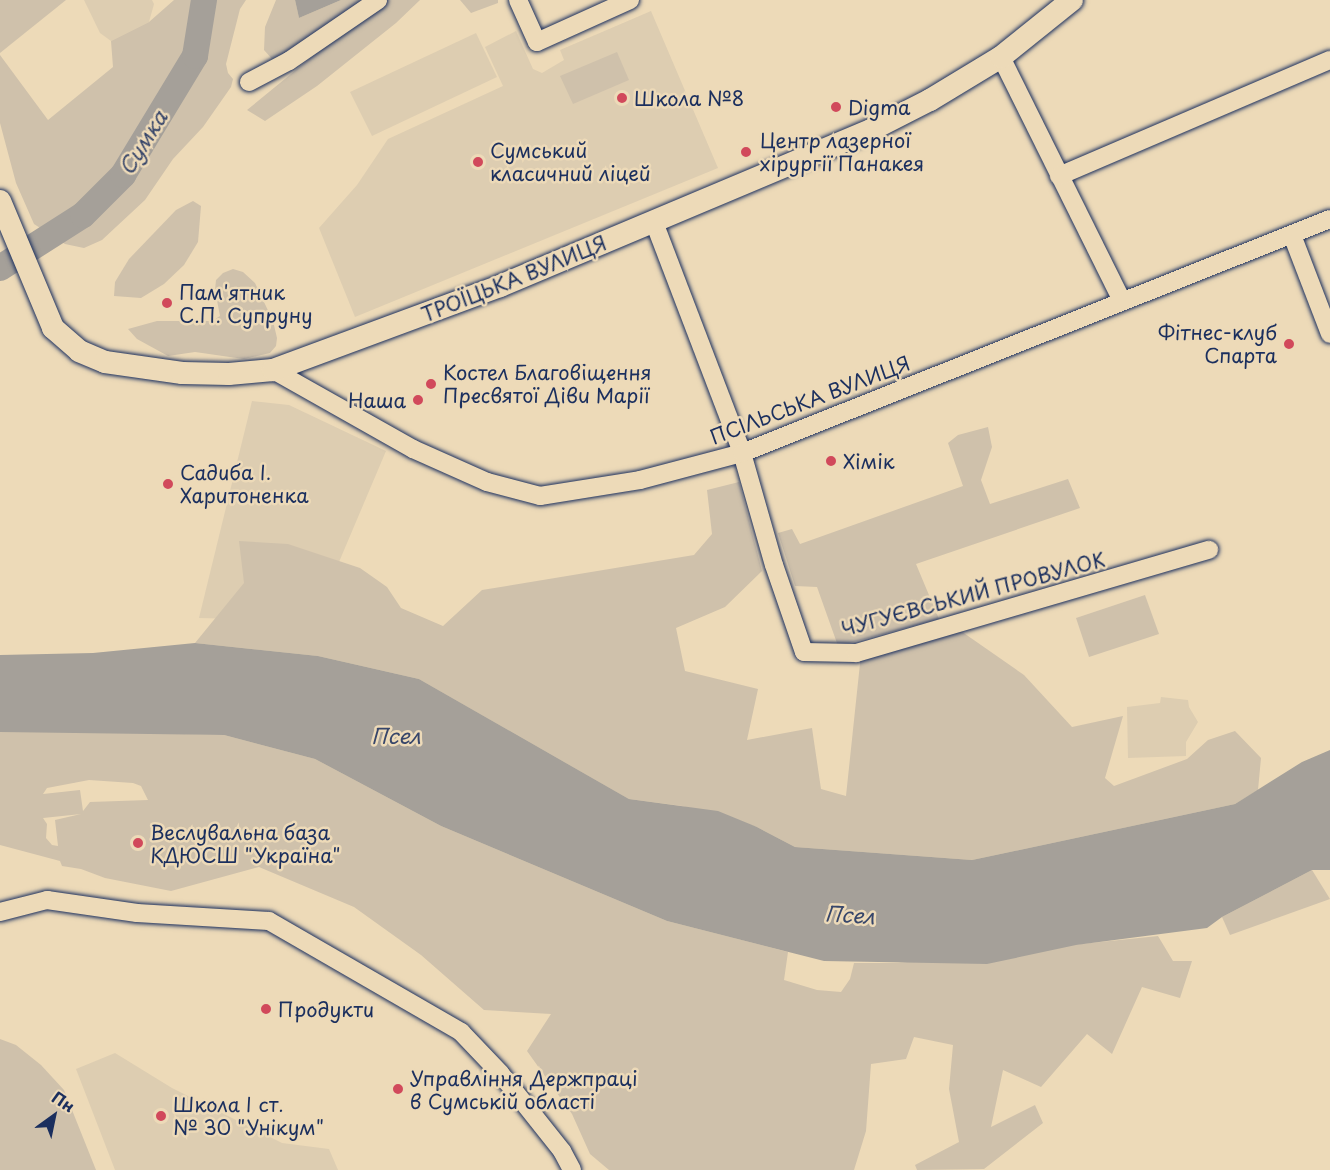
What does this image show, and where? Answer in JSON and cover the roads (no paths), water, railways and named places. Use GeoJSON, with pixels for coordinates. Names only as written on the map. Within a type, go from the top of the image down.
{"type":"FeatureCollection","features":[{"type":"Feature","properties":{"kind":"main road","name":"ТРОЇЦЬКА ВУЛИЦЯ"},"geometry":{"type":"LineString","coordinates":[[0,201],[53,327],[79,351],[105,362],[182,373],[229,375],[273,370],[450,305],[872,130],[930,100],[1001,57],[1072,0]]}},
{"type":"Feature","properties":{"kind":"street"},"geometry":{"type":"LineString","coordinates":[[249,82],[289,61],[378,0]]}},
{"type":"Feature","properties":{"kind":"street"},"geometry":{"type":"LineString","coordinates":[[518,0],[537,42],[630,0]]}},
{"type":"Feature","properties":{"kind":"street"},"geometry":{"type":"LineString","coordinates":[[1001,57],[1122,301]]}},
{"type":"Feature","properties":{"kind":"street"},"geometry":{"type":"LineString","coordinates":[[1059,176],[1330,60]]}},
{"type":"Feature","properties":{"kind":"street","name":"ПСІЛЬСЬКА ВУЛИЦЯ"},"geometry":{"type":"LineString","coordinates":[[273,370],[413,449],[487,482],[540,496],[640,480],[742,453],[1330,219]]}},
{"type":"Feature","properties":{"kind":"street","name":"ЧУГУЄВСЬКИЙ ПРОВУЛОК"},"geometry":{"type":"LineString","coordinates":[[654,222],[742,453],[774,565],[804,652],[856,653],[1209,550]]}},
{"type":"Feature","properties":{"kind":"street"},"geometry":{"type":"LineString","coordinates":[[1293,235],[1330,334]]}},
{"type":"Feature","properties":{"kind":"street"},"geometry":{"type":"LineString","coordinates":[[0,912],[47,900],[137,912],[268,921],[461,1032],[500,1073],[562,1151],[572,1170]]}},
{"type":"Feature","properties":{"kind":"water"},"geometry":{"type":"Polygon","coordinates":[[[295,0],[341,0],[299,18],[295,0]]]}},
{"type":"Feature","properties":{"kind":"water","name":"Псел"},"geometry":{"type":"Polygon","coordinates":[[[195,643],[318,656],[419,679],[629,799],[718,811],[757,827],[795,847],[972,860],[1235,804],[1302,762],[1330,750],[1330,870],[1312,870],[1222,917],[1207,928],[1076,945],[987,964],[824,961],[667,921],[441,826],[315,759],[224,735],[0,732],[0,655],[93,653],[195,643]]]}},
{"type":"Feature","properties":{"kind":"waterway","name":"Сумка"},"geometry":{"type":"LineString","coordinates":[[0,268],[83,215],[123,175],[195,56],[204,0]]}},
{"type":"Feature","properties":{"kind":"place","name":"Школа №8"},"geometry":{"type":"Point","coordinates":[622,98]}},
{"type":"Feature","properties":{"kind":"place","name":"Digma"},"geometry":{"type":"Point","coordinates":[836,107]}},
{"type":"Feature","properties":{"kind":"place","name":"Центр лазерної хірургії Панакея"},"geometry":{"type":"Point","coordinates":[746,152]}},
{"type":"Feature","properties":{"kind":"place","name":"Сумський класичний ліцей"},"geometry":{"type":"Point","coordinates":[478,162]}},
{"type":"Feature","properties":{"kind":"place","name":"Пам'ятник С.П. Супруну"},"geometry":{"type":"Point","coordinates":[167,303]}},
{"type":"Feature","properties":{"kind":"place","name":"Фітнес-клуб Спарта"},"geometry":{"type":"Point","coordinates":[1289,344]}},
{"type":"Feature","properties":{"kind":"place","name":"Костел Благовіщення Пресвятої Діви Марії"},"geometry":{"type":"Point","coordinates":[431,384]}},
{"type":"Feature","properties":{"kind":"place","name":"Наша"},"geometry":{"type":"Point","coordinates":[418,400]}},
{"type":"Feature","properties":{"kind":"place","name":"Хімік"},"geometry":{"type":"Point","coordinates":[831,461]}},
{"type":"Feature","properties":{"kind":"place","name":"Садиба І. Харитоненка"},"geometry":{"type":"Point","coordinates":[168,484]}},
{"type":"Feature","properties":{"kind":"place","name":"Веслувальна база КДЮСШ \"Україна\""},"geometry":{"type":"Point","coordinates":[138,843]}},
{"type":"Feature","properties":{"kind":"place","name":"Продукти"},"geometry":{"type":"Point","coordinates":[266,1009]}},
{"type":"Feature","properties":{"kind":"place","name":"Управління Держпраці в Сумській області"},"geometry":{"type":"Point","coordinates":[398,1089]}},
{"type":"Feature","properties":{"kind":"place","name":"Школа І ст. № 30 \"Унікум\""},"geometry":{"type":"Point","coordinates":[161,1116]}}]}
